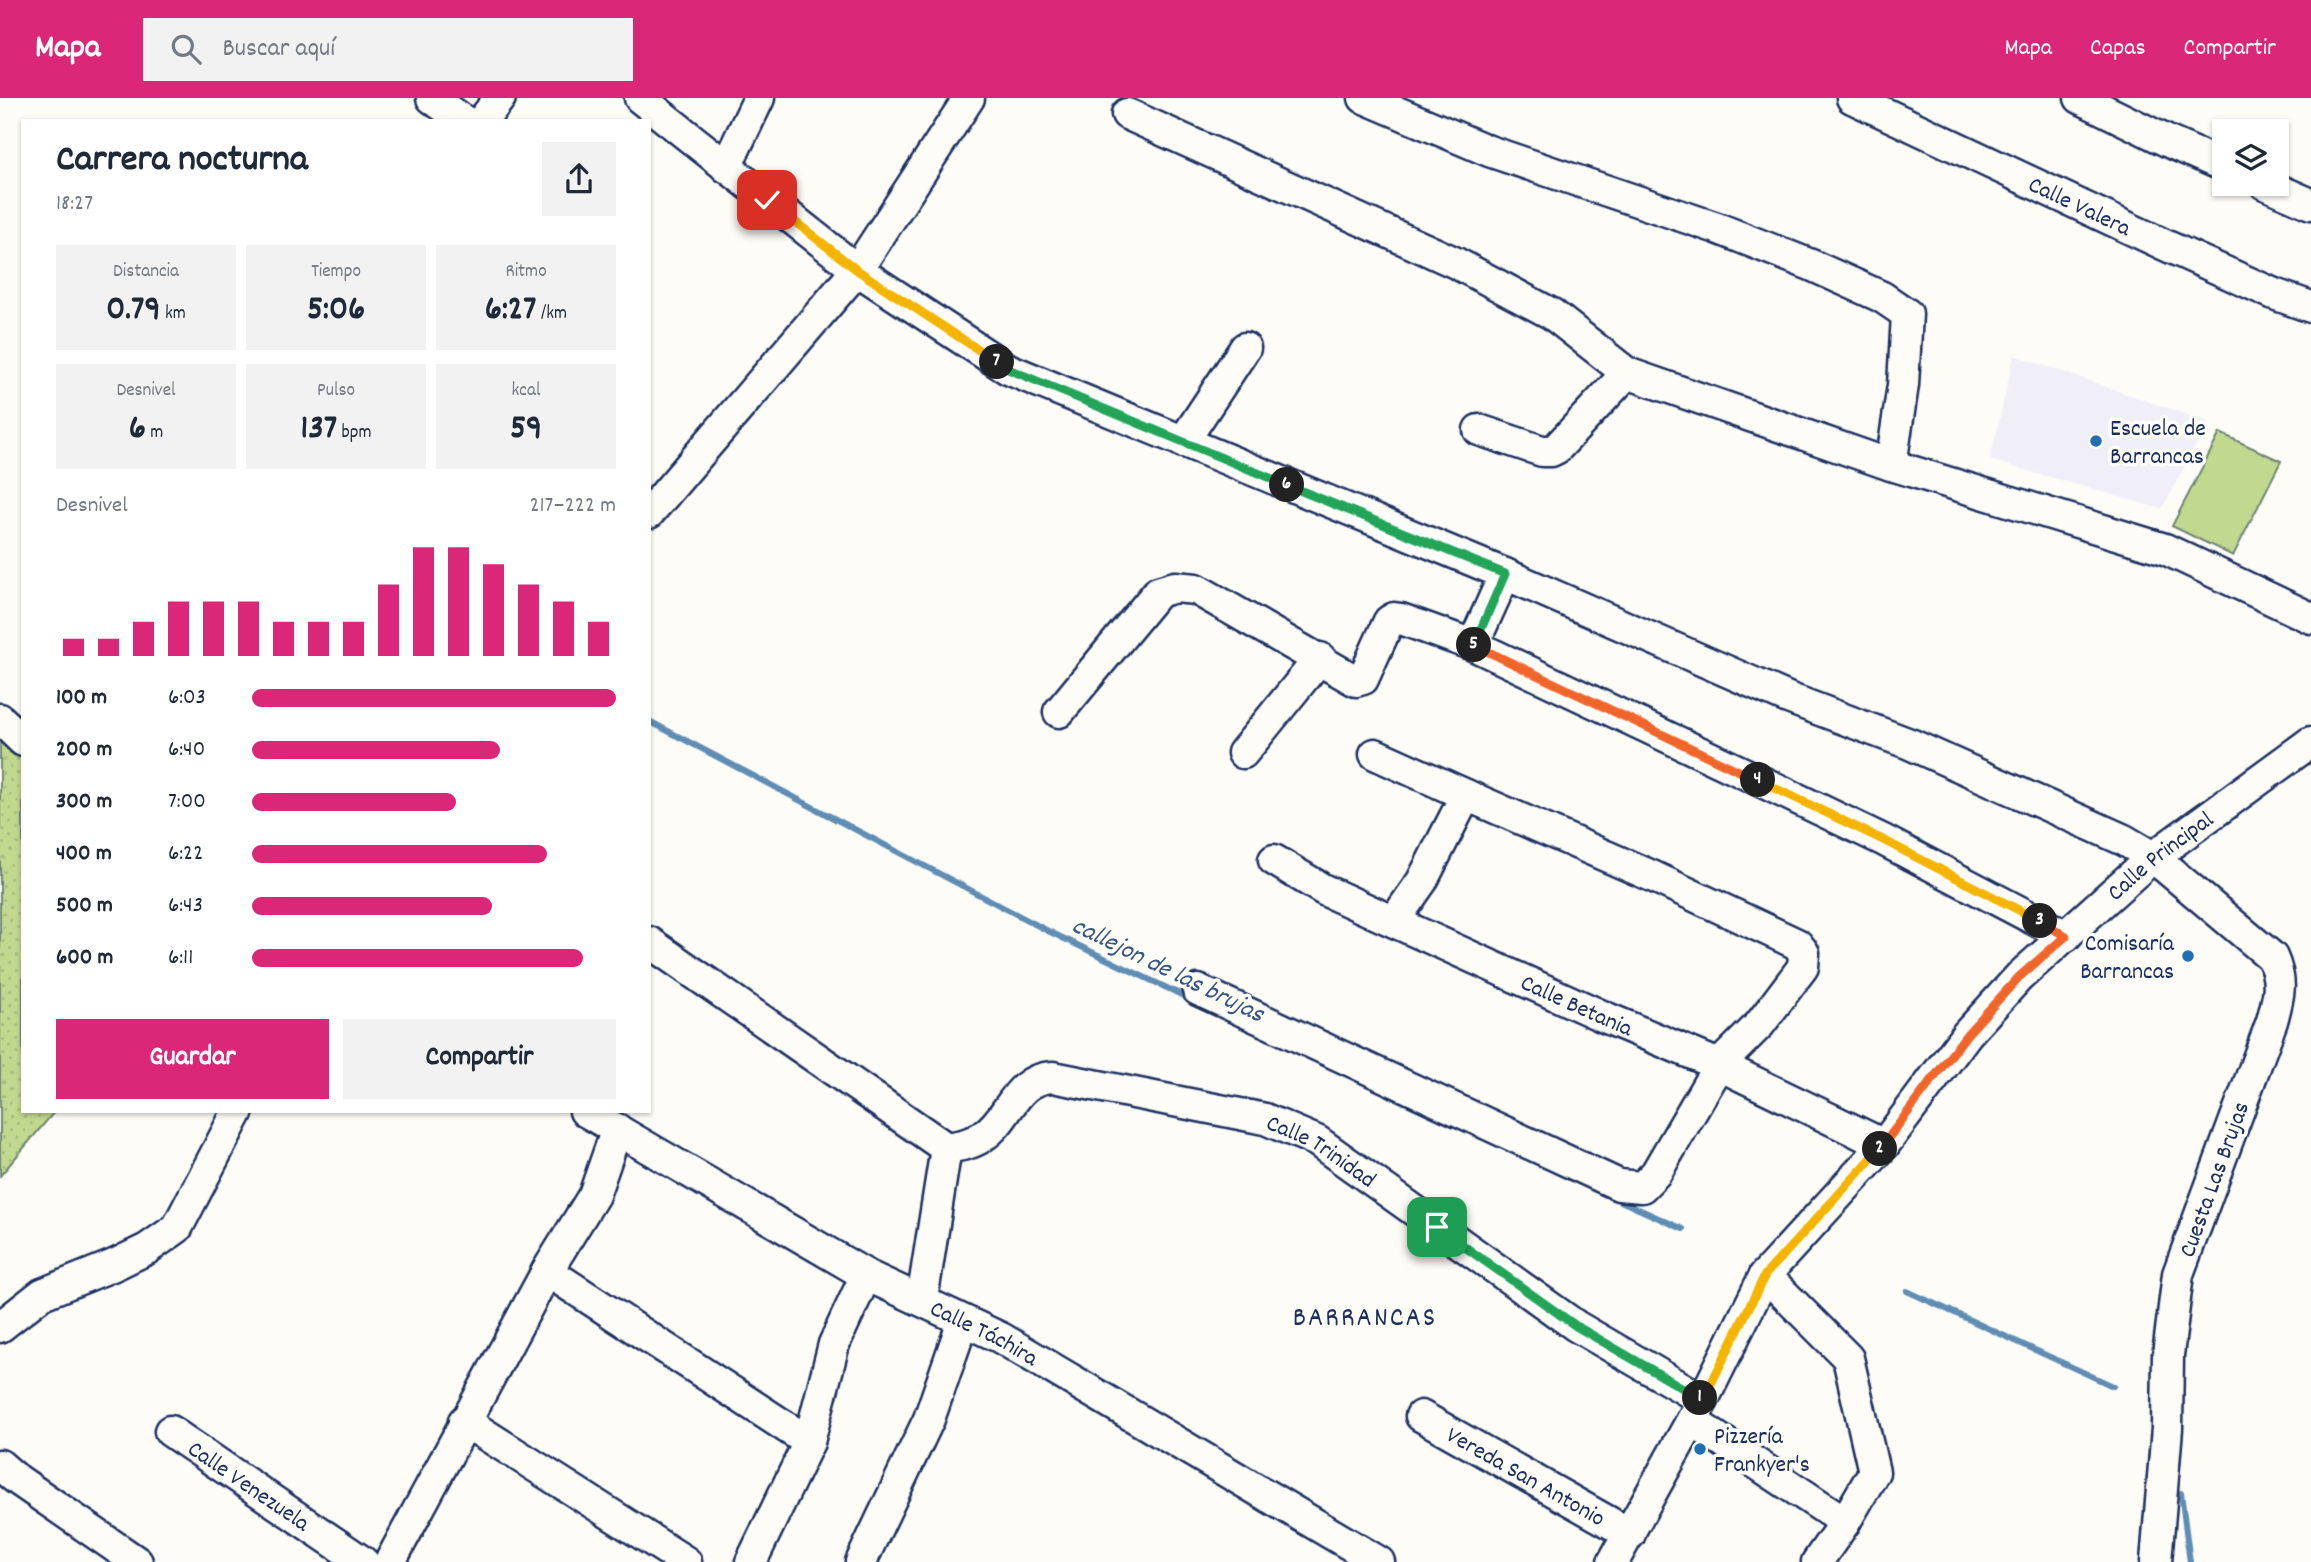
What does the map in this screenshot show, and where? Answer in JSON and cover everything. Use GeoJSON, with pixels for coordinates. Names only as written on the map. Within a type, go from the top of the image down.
{"type":"FeatureCollection","features":[{"type":"Feature","properties":{"kind":"street"},"geometry":{"type":"LineString","coordinates":[[432,98],[461,119]]}},
{"type":"Feature","properties":{"kind":"street"},"geometry":{"type":"LineString","coordinates":[[484,119],[500,98]]}},
{"type":"Feature","properties":{"kind":"street","name":"Cuesta Las Brujas"},"geometry":{"type":"LineString","coordinates":[[640,98],[857,270],[1008,369],[1505,574],[1788,698],[1910,744],[2124,840],[2153,857],[2272,957],[2279,973],[2280,993],[2272,1021],[2178,1274],[2168,1355],[2167,1428],[2156,1562]]}},
{"type":"Feature","properties":{"kind":"street"},"geometry":{"type":"LineString","coordinates":[[726,167],[759,98]]}},
{"type":"Feature","properties":{"kind":"street"},"geometry":{"type":"LineString","coordinates":[[651,506],[857,270],[968,98]]}},
{"type":"Feature","properties":{"kind":"street"},"geometry":{"type":"LineString","coordinates":[[1364,98],[1489,151],[1717,228],[1811,265],[1882,298],[1907,314],[1903,385],[1891,465]]}},
{"type":"Feature","properties":{"kind":"street","name":"Calle Valera"},"geometry":{"type":"LineString","coordinates":[[1852,98],[2166,246],[2274,294],[2311,307]]}},
{"type":"Feature","properties":{"kind":"street"},"geometry":{"type":"LineString","coordinates":[[2080,98],[2212,161]]}},
{"type":"Feature","properties":{"kind":"street"},"geometry":{"type":"LineString","coordinates":[[1127,114],[1456,263],[1552,314],[1628,373],[1891,465],[2165,549],[2311,618]]}},
{"type":"Feature","properties":{"kind":"street"},"geometry":{"type":"LineString","coordinates":[[2289,194],[2311,204]]}},
{"type":"Feature","properties":{"kind":"street"},"geometry":{"type":"LineString","coordinates":[[1183,442],[1245,348]]}},
{"type":"Feature","properties":{"kind":"street"},"geometry":{"type":"LineString","coordinates":[[1479,430],[1542,451],[1550,451],[1557,448],[1628,373]]}},
{"type":"Feature","properties":{"kind":"street"},"geometry":{"type":"LineString","coordinates":[[1473,645],[1505,574]]}},
{"type":"Feature","properties":{"kind":"street"},"geometry":{"type":"LineString","coordinates":[[1059,712],[1158,592],[1175,587],[1196,589],[1360,681],[1389,621],[1394,618],[1401,619],[1473,645],[1883,840],[2066,936]]}},
{"type":"Feature","properties":{"kind":"street"},"geometry":{"type":"LineString","coordinates":[[1243,752],[1320,658]]}},
{"type":"Feature","properties":{"kind":"street"},"geometry":{"type":"LineString","coordinates":[[0,719],[21,739]]}},
{"type":"Feature","properties":{"kind":"street","name":"Calle Principal"},"geometry":{"type":"LineString","coordinates":[[1613,1562],[1698,1411],[1765,1275],[1884,1145],[1967,1034],[2019,977],[2153,857],[2311,742]]}},
{"type":"Feature","properties":{"kind":"street"},"geometry":{"type":"LineString","coordinates":[[1198,990],[1619,1185],[1642,1187],[1656,1173],[1719,1065],[1760,1024],[1803,967],[1804,953],[1797,944],[1654,877],[1375,754]]}},
{"type":"Feature","properties":{"kind":"street"},"geometry":{"type":"LineString","coordinates":[[1394,922],[1422,881],[1466,795]]}},
{"type":"Feature","properties":{"kind":"street","name":"Calle Betania"},"geometry":{"type":"LineString","coordinates":[[1274,860],[1324,890],[1602,1016],[1719,1065],[1884,1145]]}},
{"type":"Feature","properties":{"kind":"street"},"geometry":{"type":"LineString","coordinates":[[651,943],[946,1148],[922,1300]]}},
{"type":"Feature","properties":{"kind":"street","name":"Calle Trinidad"},"geometry":{"type":"LineString","coordinates":[[946,1148],[967,1144],[985,1135],[1026,1086],[1038,1078],[1053,1077],[1265,1119],[1317,1141],[1698,1411]]}},
{"type":"Feature","properties":{"kind":"street"},"geometry":{"type":"LineString","coordinates":[[0,1327],[42,1294],[136,1255],[177,1228],[237,1113]]}},
{"type":"Feature","properties":{"kind":"street","name":"Calle Táchira"},"geometry":{"type":"LineString","coordinates":[[589,1113],[866,1275],[1001,1338],[1379,1562]]}},
{"type":"Feature","properties":{"kind":"street"},"geometry":{"type":"LineString","coordinates":[[390,1562],[547,1271],[594,1195],[617,1129]]}},
{"type":"Feature","properties":{"kind":"street"},"geometry":{"type":"LineString","coordinates":[[547,1271],[809,1442]]}},
{"type":"Feature","properties":{"kind":"street"},"geometry":{"type":"LineString","coordinates":[[751,1562],[809,1442],[834,1344],[866,1275]]}},
{"type":"Feature","properties":{"kind":"street"},"geometry":{"type":"LineString","coordinates":[[1765,1275],[1848,1358],[1874,1472],[1845,1522],[1816,1562]]}},
{"type":"Feature","properties":{"kind":"street"},"geometry":{"type":"LineString","coordinates":[[862,1562],[929,1419],[963,1321]]}},
{"type":"Feature","properties":{"kind":"street"},"geometry":{"type":"LineString","coordinates":[[1698,1411],[1845,1522]]}},
{"type":"Feature","properties":{"kind":"street","name":"Vereda San Antonio"},"geometry":{"type":"LineString","coordinates":[[1421,1416],[1630,1534]]}},
{"type":"Feature","properties":{"kind":"street"},"geometry":{"type":"LineString","coordinates":[[464,1422],[686,1562]]}},
{"type":"Feature","properties":{"kind":"street","name":"Calle Venezuela"},"geometry":{"type":"LineString","coordinates":[[170,1431],[363,1562]]}},
{"type":"Feature","properties":{"kind":"street"},"geometry":{"type":"LineString","coordinates":[[0,1465],[124,1559]]}},
{"type":"Feature","properties":{"kind":"shaded area","name":"Escuela de Barrancas"},"geometry":{"type":"Polygon","coordinates":[[[2014,355],[2208,422],[2162,509],[1990,460],[2014,355]]]}},
{"type":"Feature","properties":{"kind":"green space"},"geometry":{"type":"Polygon","coordinates":[[[2220,433],[2281,461],[2233,556],[2172,526],[2220,433]]]}},
{"type":"Feature","properties":{"kind":"green space"},"geometry":{"type":"Polygon","coordinates":[[[0,719],[21,739],[21,1113],[53,1113],[0,1176],[0,719]]]}},
{"type":"Feature","properties":{"kind":"waterway","name":"callejon de las brujas"},"geometry":{"type":"LineString","coordinates":[[651,722],[1048,931],[1192,1000]]}},
{"type":"Feature","properties":{"kind":"waterway","name":"callejon de las brujas"},"geometry":{"type":"LineString","coordinates":[[1385,1093],[1454,1125]]}},
{"type":"Feature","properties":{"kind":"waterway","name":"callejon de las brujas"},"geometry":{"type":"LineString","coordinates":[[1614,1198],[1683,1229]]}},
{"type":"Feature","properties":{"kind":"waterway","name":"callejon de las brujas"},"geometry":{"type":"LineString","coordinates":[[1907,1291],[2113,1386]]}},
{"type":"Feature","properties":{"kind":"waterway","name":"callejon de las brujas"},"geometry":{"type":"LineString","coordinates":[[2181,1493],[2190,1562]]}},
{"type":"Feature","properties":{"kind":"place","name":"Escuela de Barrancas"},"geometry":{"type":"Point","coordinates":[2096,441]}},
{"type":"Feature","properties":{"kind":"place","name":"Comisaría Barrancas"},"geometry":{"type":"Point","coordinates":[2188,956]}},
{"type":"Feature","properties":{"kind":"place","name":"Pizzería Frankyer's"},"geometry":{"type":"Point","coordinates":[1700,1449]}},
{"type":"Feature","properties":{"kind":"district","name":"BARRANCAS"},"geometry":{"type":"Point","coordinates":[1365,1315]}},
{"type":"Feature","properties":{"kind":"route"},"geometry":{"type":"LineString","coordinates":[[767,200],[857,270],[1008,369],[1505,574],[1473,645],[1883,840],[2066,936],[2019,977],[1967,1034],[1884,1145],[1765,1275],[1703,1400],[1576,1326],[1437,1227]]}}]}
